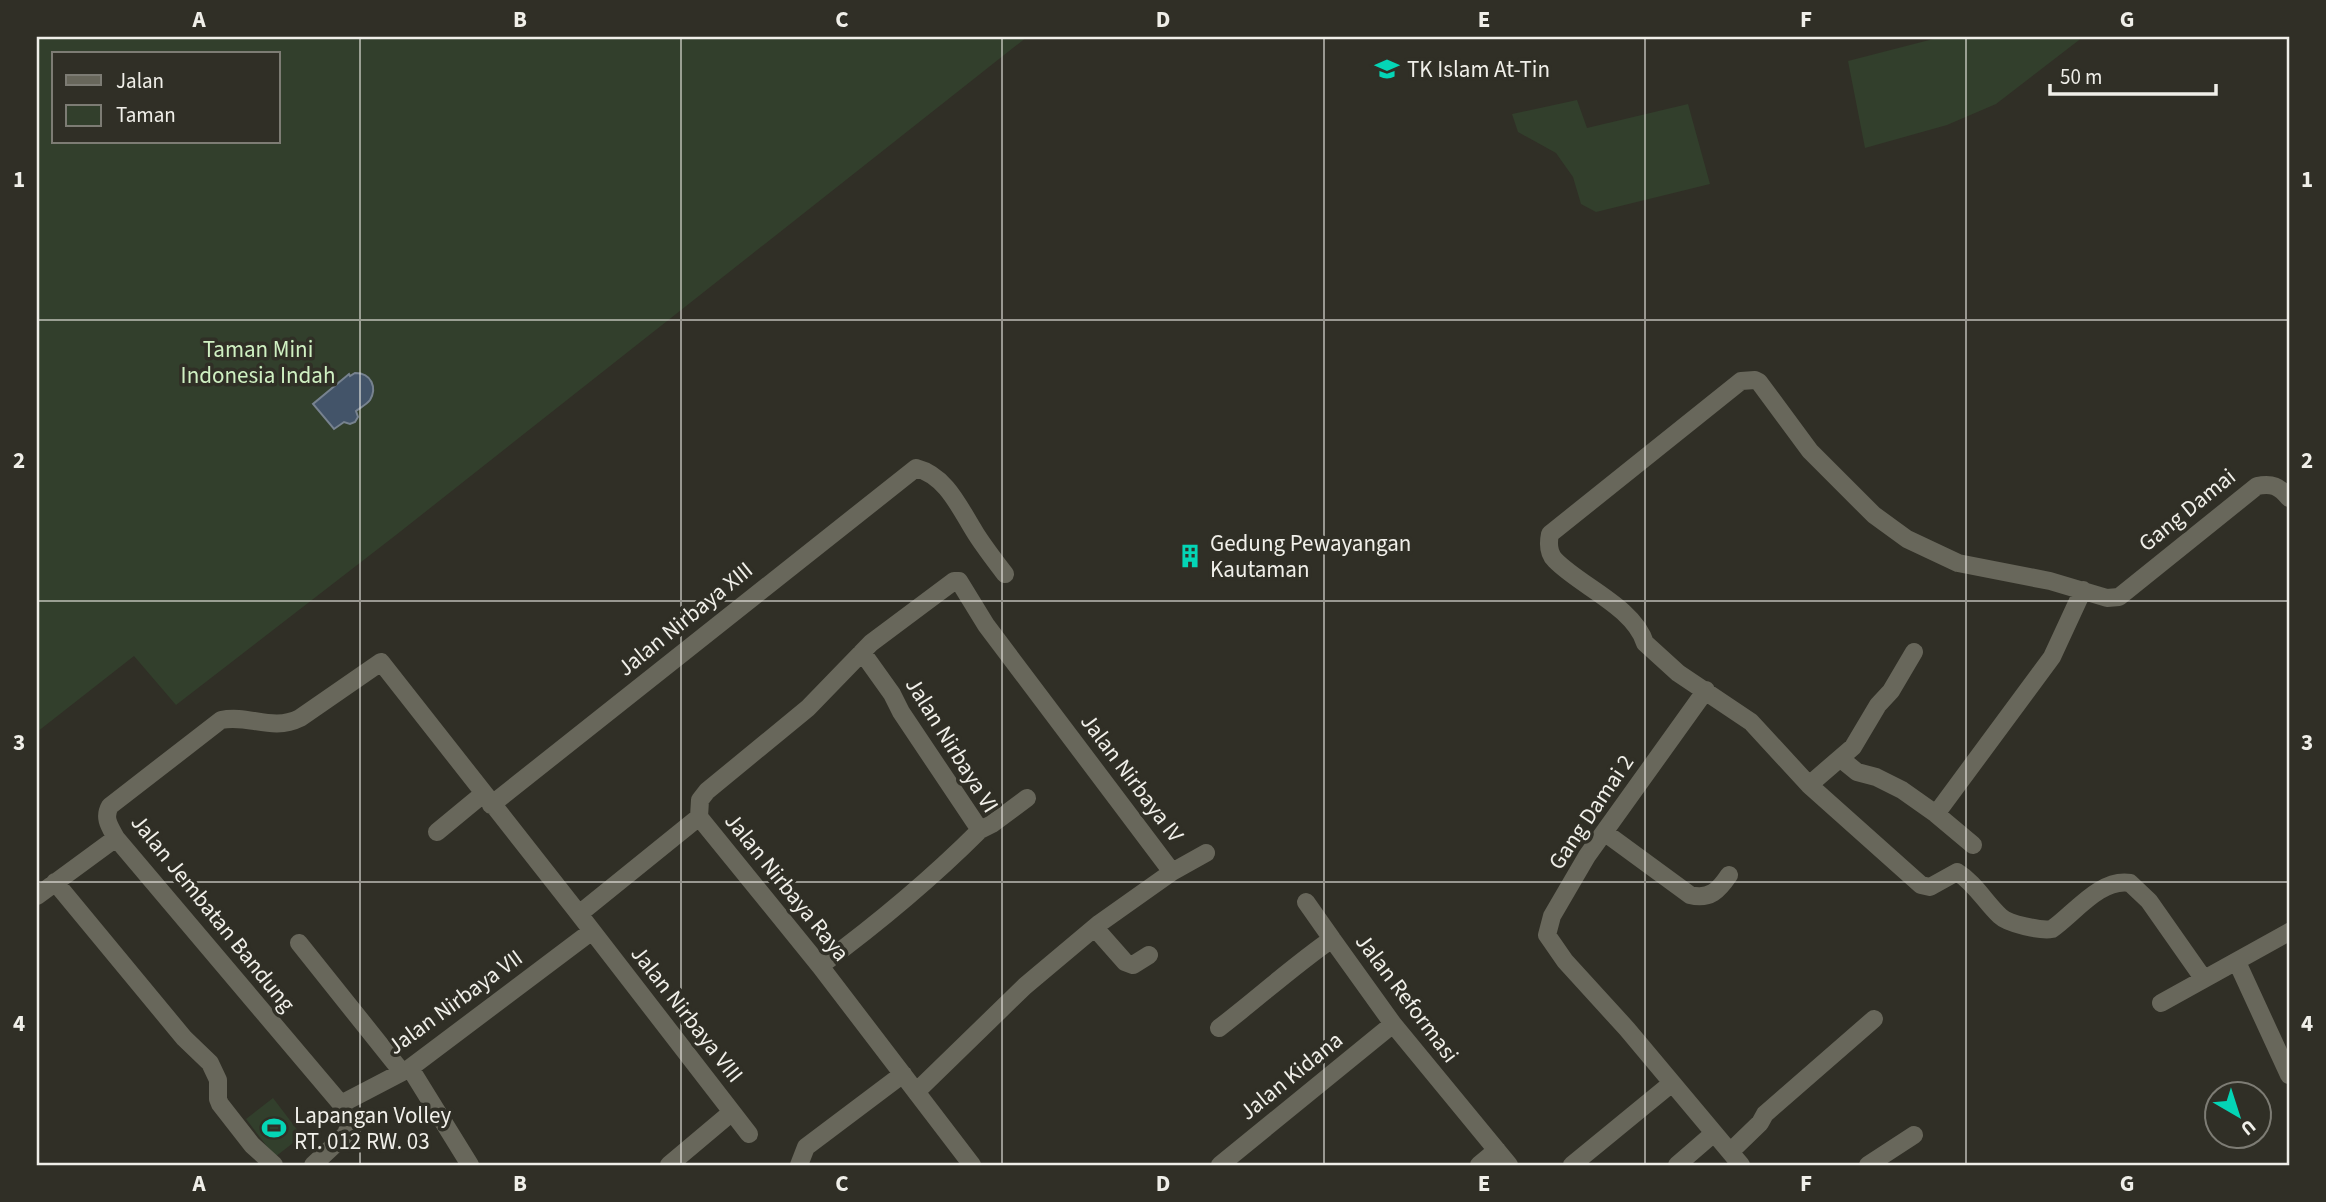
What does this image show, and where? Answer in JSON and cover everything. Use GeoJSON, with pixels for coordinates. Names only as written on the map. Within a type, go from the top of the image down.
{"type":"FeatureCollection","features":[{"type":"Feature","properties":{"kind":"street"},"geometry":{"type":"LineString","coordinates":[[1937,814],[2052,657],[2084,590],[1958,564],[1907,539],[1874,515],[1810,451],[1755,380],[1741,381],[1550,534],[1548,543],[1554,559],[1628,618],[1643,637],[1644,643],[1670,666],[1751,722],[1810,785],[1921,886],[1930,887],[1958,872],[1989,901],[2001,918],[2045,930],[2056,927],[2106,888],[2130,883],[2149,901],[2203,978]]}},
{"type":"Feature","properties":{"kind":"street","name":"Jalan Nirbaya XIII"},"geometry":{"type":"LineString","coordinates":[[437,832],[487,800],[916,468],[943,483],[1005,574]]}},
{"type":"Feature","properties":{"kind":"street","name":"Gang Damai"},"geometry":{"type":"LineString","coordinates":[[2084,590],[2107,598],[2119,597],[2257,486],[2269,484],[2283,490],[2289,498]]}},
{"type":"Feature","properties":{"kind":"street","name":"Jalan Nirbaya IV"},"geometry":{"type":"LineString","coordinates":[[862,652],[952,583],[959,581],[986,625],[1172,872],[1095,928],[1026,986],[916,1092]]}},
{"type":"Feature","properties":{"kind":"street"},"geometry":{"type":"LineString","coordinates":[[699,817],[700,800],[706,791],[808,708],[862,652]]}},
{"type":"Feature","properties":{"kind":"street","name":"Jalan Nirbaya VI"},"geometry":{"type":"LineString","coordinates":[[820,966],[891,912],[941,869],[980,830],[862,652]]}},
{"type":"Feature","properties":{"kind":"street"},"geometry":{"type":"LineString","coordinates":[[1810,785],[1853,747],[1914,652]]}},
{"type":"Feature","properties":{"kind":"street","name":"Jalan Jembatan Bandung"},"geometry":{"type":"LineString","coordinates":[[341,1104],[116,838],[106,813],[110,806],[220,720],[232,718],[278,725],[289,723],[381,662],[487,800]]}},
{"type":"Feature","properties":{"kind":"street","name":"Gang Damai 2"},"geometry":{"type":"LineString","coordinates":[[1706,690],[1587,856],[1552,916],[1547,935],[1565,961],[1736,1158]]}},
{"type":"Feature","properties":{"kind":"street"},"geometry":{"type":"LineString","coordinates":[[1841,759],[1857,772],[1876,777],[1902,790],[1937,814],[1973,845]]}},
{"type":"Feature","properties":{"kind":"street"},"geometry":{"type":"LineString","coordinates":[[980,830],[1027,798]]}},
{"type":"Feature","properties":{"kind":"street"},"geometry":{"type":"LineString","coordinates":[[487,800],[579,914]]}},
{"type":"Feature","properties":{"kind":"street","name":"Jalan Nirbaya Raya"},"geometry":{"type":"LineString","coordinates":[[579,914],[699,817],[820,966],[972,1165]]}},
{"type":"Feature","properties":{"kind":"street"},"geometry":{"type":"LineString","coordinates":[[1604,832],[1690,895],[1698,897],[1715,892],[1729,875]]}},
{"type":"Feature","properties":{"kind":"street"},"geometry":{"type":"LineString","coordinates":[[37,896],[116,838]]}},
{"type":"Feature","properties":{"kind":"street"},"geometry":{"type":"LineString","coordinates":[[1172,872],[1206,853]]}},
{"type":"Feature","properties":{"kind":"street"},"geometry":{"type":"LineString","coordinates":[[55,882],[184,1038],[211,1062],[218,1080],[220,1104],[252,1145],[274,1165]]}},
{"type":"Feature","properties":{"kind":"street"},"geometry":{"type":"LineString","coordinates":[[1306,902],[1332,939]]}},
{"type":"Feature","properties":{"kind":"street","name":"Jalan Nirbaya VIII"},"geometry":{"type":"LineString","coordinates":[[579,914],[732,1112],[669,1165]]}},
{"type":"Feature","properties":{"kind":"street"},"geometry":{"type":"LineString","coordinates":[[1095,928],[1125,962],[1133,965],[1149,955]]}},
{"type":"Feature","properties":{"kind":"street","name":"Jalan Nirbaya VII"},"geometry":{"type":"LineString","coordinates":[[341,1104],[406,1070],[592,931]]}},
{"type":"Feature","properties":{"kind":"street"},"geometry":{"type":"LineString","coordinates":[[2161,1003],[2289,932]]}},
{"type":"Feature","properties":{"kind":"street","name":"Jalan Reformasi"},"geometry":{"type":"LineString","coordinates":[[1219,1028],[1332,939],[1393,1024],[1509,1165]]}},
{"type":"Feature","properties":{"kind":"street"},"geometry":{"type":"LineString","coordinates":[[299,943],[406,1070],[470,1165]]}},
{"type":"Feature","properties":{"kind":"street"},"geometry":{"type":"LineString","coordinates":[[2237,962],[2289,1075]]}},
{"type":"Feature","properties":{"kind":"street"},"geometry":{"type":"LineString","coordinates":[[1736,1158],[1765,1114],[1874,1019]]}},
{"type":"Feature","properties":{"kind":"street","name":"Jalan Kidana"},"geometry":{"type":"LineString","coordinates":[[1220,1165],[1393,1024]]}},
{"type":"Feature","properties":{"kind":"street"},"geometry":{"type":"LineString","coordinates":[[799,1165],[806,1147],[903,1074]]}},
{"type":"Feature","properties":{"kind":"street"},"geometry":{"type":"LineString","coordinates":[[1572,1165],[1672,1083]]}},
{"type":"Feature","properties":{"kind":"street"},"geometry":{"type":"LineString","coordinates":[[313,1165],[346,1134],[349,1126],[341,1104]]}},
{"type":"Feature","properties":{"kind":"street"},"geometry":{"type":"LineString","coordinates":[[732,1112],[750,1134]]}},
{"type":"Feature","properties":{"kind":"street"},"geometry":{"type":"LineString","coordinates":[[1677,1165],[1714,1133]]}},
{"type":"Feature","properties":{"kind":"street"},"geometry":{"type":"LineString","coordinates":[[1868,1165],[1914,1135]]}},
{"type":"Feature","properties":{"kind":"street"},"geometry":{"type":"LineString","coordinates":[[1479,1165],[1497,1150]]}},
{"type":"Feature","properties":{"kind":"green space","name":"Taman Mini Indonesia Indah"},"geometry":{"type":"Polygon","coordinates":[[[37,37],[1027,37],[396,535],[176,705],[134,656],[37,732],[37,37]]]}},
{"type":"Feature","properties":{"kind":"green space"},"geometry":{"type":"Polygon","coordinates":[[[1941,37],[2083,37],[1996,104],[1947,125],[1865,148],[1848,61],[1941,37]]]}},
{"type":"Feature","properties":{"kind":"green space"},"geometry":{"type":"Polygon","coordinates":[[[1577,100],[1587,128],[1688,104],[1710,184],[1596,212],[1581,204],[1573,177],[1556,153],[1518,132],[1512,114],[1577,100]]]}},
{"type":"Feature","properties":{"kind":"green space","name":"Lapangan Volley RT. 012 RW. 03"},"geometry":{"type":"Polygon","coordinates":[[[273,1098],[302,1136],[275,1157],[246,1119],[273,1098]]]}},
{"type":"Feature","properties":{"kind":"water"},"geometry":{"type":"Polygon","coordinates":[[[355,373],[369,378],[373,386],[372,395],[369,401],[356,411],[358,417],[355,422],[344,422],[334,429],[313,404],[349,374],[350,376],[355,373]]]}},
{"type":"Feature","properties":{"kind":"place","name":"TK Islam At-Tin"},"geometry":{"type":"Point","coordinates":[1387,69]}},
{"type":"Feature","properties":{"kind":"place","name":"Gedung Pewayangan Kautaman"},"geometry":{"type":"Point","coordinates":[1190,556]}},
{"type":"Feature","properties":{"kind":"place","name":"Lapangan Volley RT. 012 RW. 03"},"geometry":{"type":"Point","coordinates":[274,1128]}}]}
